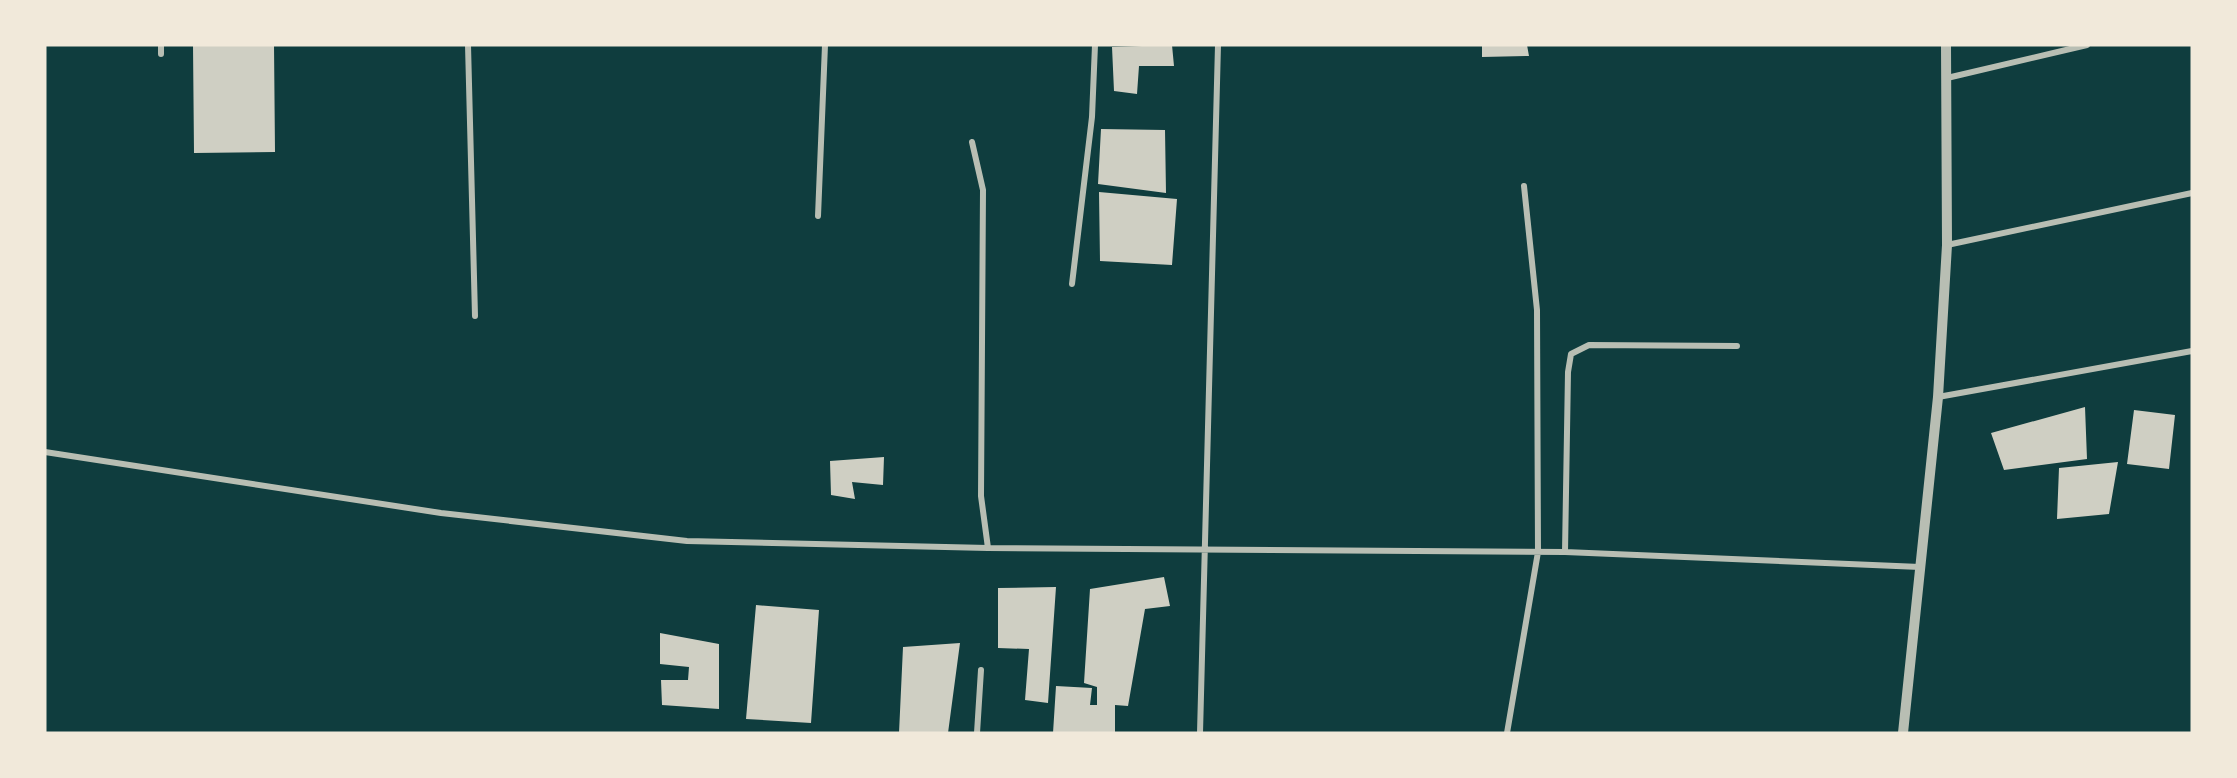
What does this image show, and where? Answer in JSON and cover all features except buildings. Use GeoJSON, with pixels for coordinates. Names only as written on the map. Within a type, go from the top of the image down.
{"type":"FeatureCollection","features":[{"type":"Feature","properties":{"kind":"street"},"geometry":{"type":"LineString","coordinates":[[161,45],[161,54]]}},
{"type":"Feature","properties":{"kind":"street"},"geometry":{"type":"LineString","coordinates":[[468,45],[476,316]]}},
{"type":"Feature","properties":{"kind":"street"},"geometry":{"type":"LineString","coordinates":[[818,216],[825,45]]}},
{"type":"Feature","properties":{"kind":"street"},"geometry":{"type":"LineString","coordinates":[[1072,284],[1092,117],[1095,45]]}},
{"type":"Feature","properties":{"kind":"street"},"geometry":{"type":"LineString","coordinates":[[1200,733],[1218,45]]}},
{"type":"Feature","properties":{"kind":"street"},"geometry":{"type":"LineString","coordinates":[[1903,733],[1938,398],[1947,245],[1946,45]]}},
{"type":"Feature","properties":{"kind":"street"},"geometry":{"type":"LineString","coordinates":[[1947,78],[2087,45]]}},
{"type":"Feature","properties":{"kind":"street"},"geometry":{"type":"LineString","coordinates":[[972,142],[983,190],[981,496],[988,548]]}},
{"type":"Feature","properties":{"kind":"street"},"geometry":{"type":"LineString","coordinates":[[1508,733],[1538,552],[1537,310],[1524,186]]}},
{"type":"Feature","properties":{"kind":"street"},"geometry":{"type":"LineString","coordinates":[[1947,245],[2192,193]]}},
{"type":"Feature","properties":{"kind":"street"},"geometry":{"type":"LineString","coordinates":[[1565,552],[1568,372],[1571,354],[1589,345],[1737,346]]}},
{"type":"Feature","properties":{"kind":"street"},"geometry":{"type":"LineString","coordinates":[[1938,398],[2192,351]]}},
{"type":"Feature","properties":{"kind":"street"},"geometry":{"type":"LineString","coordinates":[[45,452],[441,513],[687,541],[988,548],[1565,552],[1920,567]]}},
{"type":"Feature","properties":{"kind":"street"},"geometry":{"type":"LineString","coordinates":[[977,733],[981,670]]}}]}
